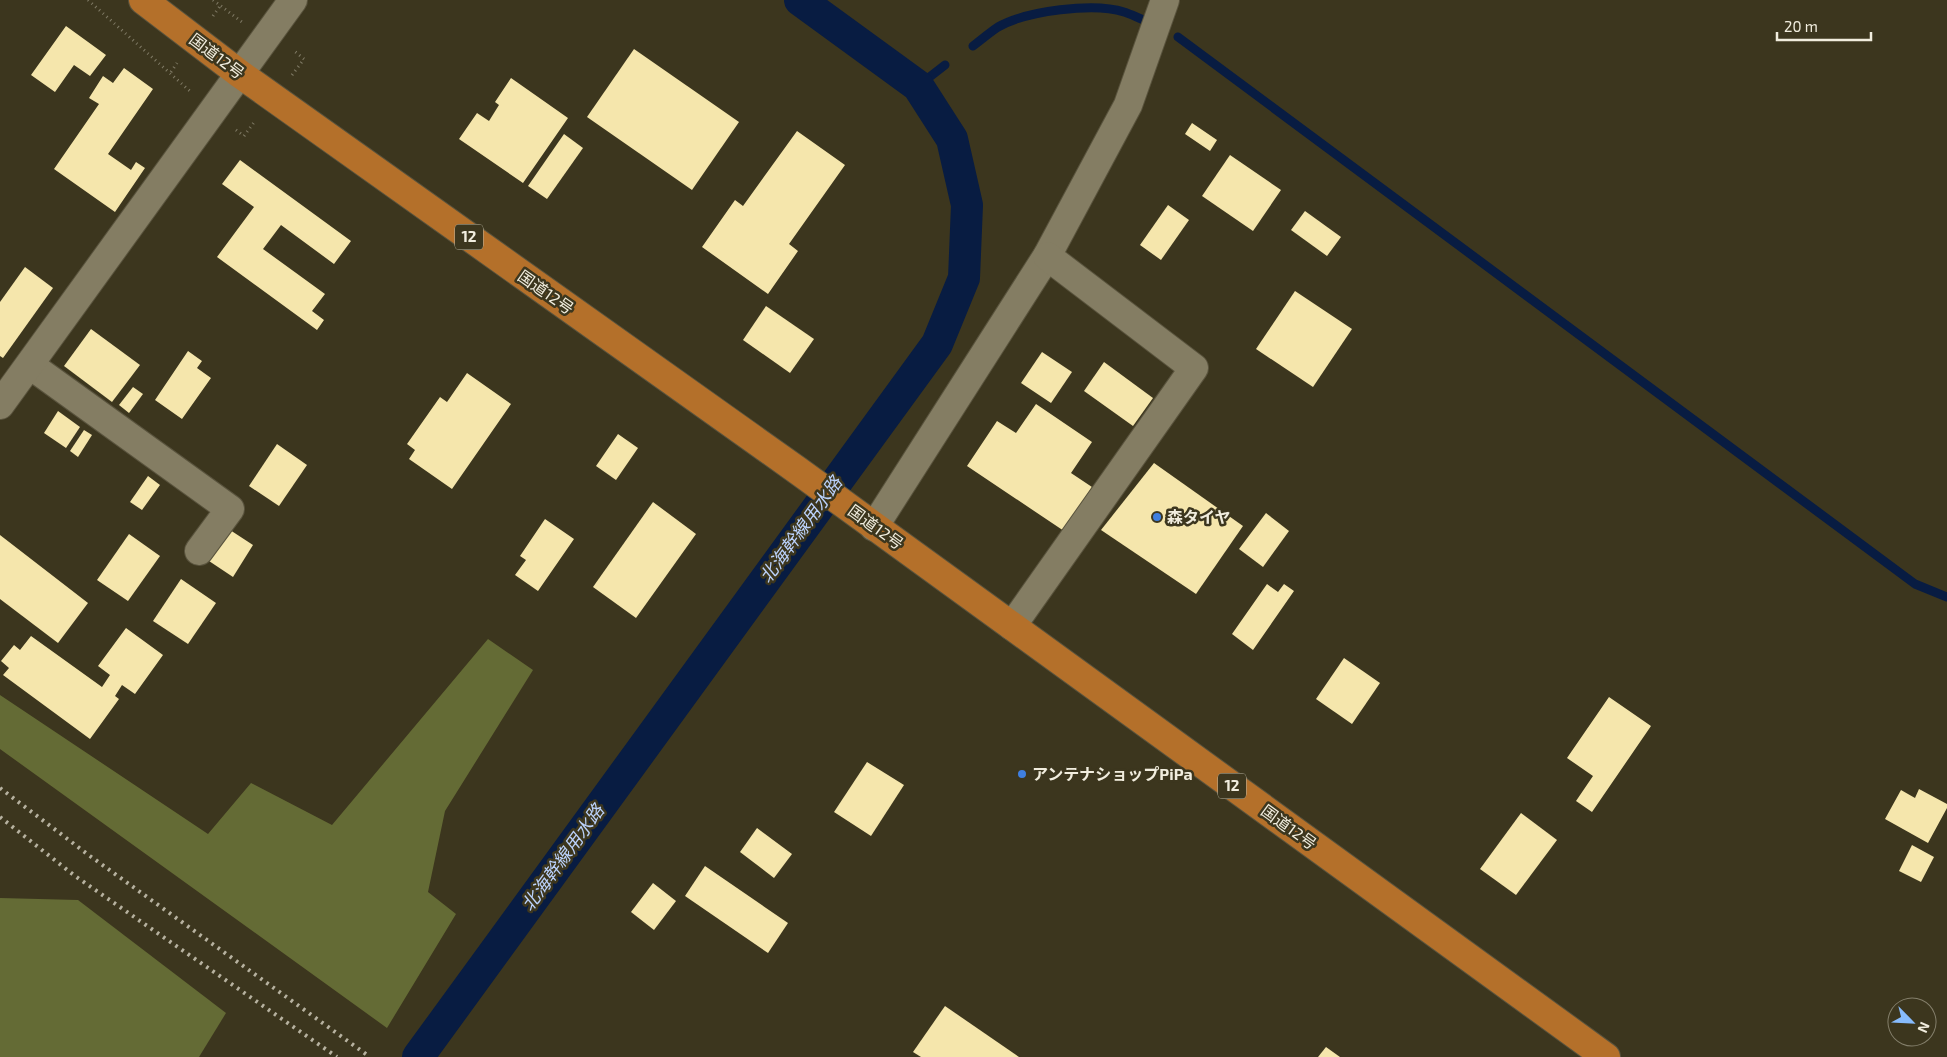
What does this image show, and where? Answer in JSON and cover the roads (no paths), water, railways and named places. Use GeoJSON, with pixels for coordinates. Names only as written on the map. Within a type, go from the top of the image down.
{"type":"FeatureCollection","features":[{"type":"Feature","properties":{"kind":"highway","name":"国道12号"},"geometry":{"type":"LineString","coordinates":[[143,0],[240,74],[797,470],[1606,1057]]}},
{"type":"Feature","properties":{"kind":"street"},"geometry":{"type":"LineString","coordinates":[[0,405],[293,0]]}},
{"type":"Feature","properties":{"kind":"street"},"geometry":{"type":"LineString","coordinates":[[866,521],[1047,256],[1128,106],[1165,0]]}},
{"type":"Feature","properties":{"kind":"street"},"geometry":{"type":"LineString","coordinates":[[1012,626],[1194,368],[1047,256]]}},
{"type":"Feature","properties":{"kind":"street"},"geometry":{"type":"LineString","coordinates":[[30,365],[230,509],[199,551]]}},
{"type":"Feature","properties":{"kind":"waterway","name":"北海幹線用水路"},"geometry":{"type":"LineString","coordinates":[[418,1057],[937,344],[964,278],[967,205],[952,139],[918,86],[800,0]]}},
{"type":"Feature","properties":{"kind":"waterway"},"geometry":{"type":"LineString","coordinates":[[973,46],[998,27],[1010,21],[1025,16],[1060,10],[1078,8],[1111,9],[1146,21]]}},
{"type":"Feature","properties":{"kind":"waterway"},"geometry":{"type":"LineString","coordinates":[[1178,37],[1915,584],[1947,597]]}},
{"type":"Feature","properties":{"kind":"waterway"},"geometry":{"type":"LineString","coordinates":[[918,86],[945,65]]}},
{"type":"Feature","properties":{"kind":"railway"},"geometry":{"type":"LineString","coordinates":[[0,788],[90,856],[370,1057]]}},
{"type":"Feature","properties":{"kind":"railway"},"geometry":{"type":"LineString","coordinates":[[0,817],[75,876],[337,1057]]}},
{"type":"Feature","properties":{"kind":"place","name":"森タイヤ"},"geometry":{"type":"Point","coordinates":[1157,517]}},
{"type":"Feature","properties":{"kind":"place","name":"アンテナショップPiPa"},"geometry":{"type":"Point","coordinates":[1022,774]}}]}
